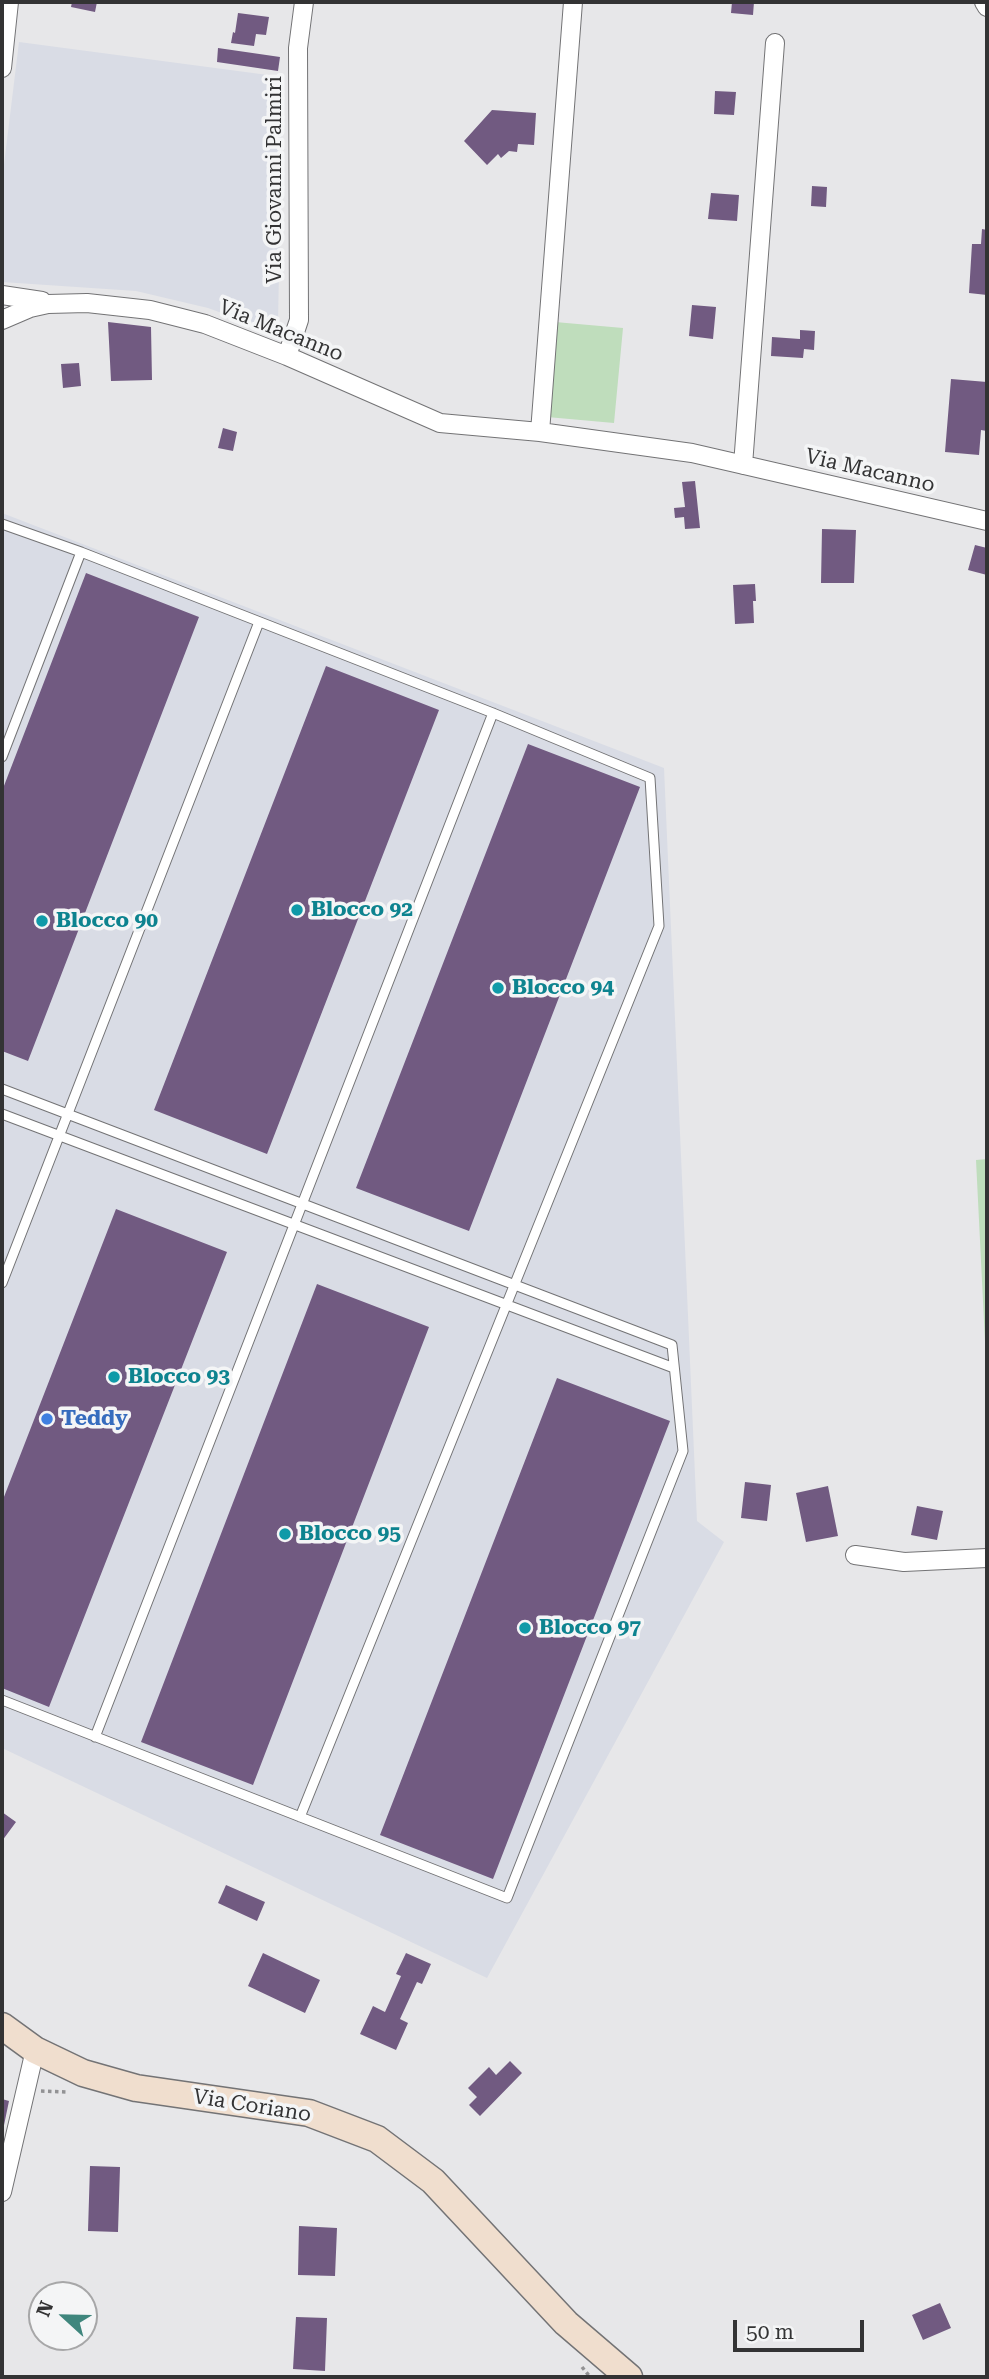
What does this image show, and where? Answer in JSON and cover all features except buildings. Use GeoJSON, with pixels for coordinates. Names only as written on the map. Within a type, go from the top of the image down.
{"type":"FeatureCollection","features":[{"type":"Feature","properties":{"kind":"main road","name":"Via Coriano"},"geometry":{"type":"LineString","coordinates":[[2,2026],[35,2050],[83,2073],[136,2088],[309,2113],[377,2139],[433,2181],[566,2323],[629,2377]]}},
{"type":"Feature","properties":{"kind":"street"},"geometry":{"type":"LineString","coordinates":[[2,68],[9,2]]}},
{"type":"Feature","properties":{"kind":"street","name":"Via Giovanni Palmiri"},"geometry":{"type":"LineString","coordinates":[[287,356],[299,320],[298,48],[304,2]]}},
{"type":"Feature","properties":{"kind":"street"},"geometry":{"type":"LineString","coordinates":[[540,432],[573,2]]}},
{"type":"Feature","properties":{"kind":"street"},"geometry":{"type":"LineString","coordinates":[[984,2],[987,6]]}},
{"type":"Feature","properties":{"kind":"street"},"geometry":{"type":"LineString","coordinates":[[743,465],[775,43]]}},
{"type":"Feature","properties":{"kind":"street"},"geometry":{"type":"LineString","coordinates":[[2,295],[40,299],[48,304]]}},
{"type":"Feature","properties":{"kind":"street","name":"Via Macanno"},"geometry":{"type":"LineString","coordinates":[[2,320],[30,308],[48,304],[87,303],[150,310],[205,324],[287,356],[440,423],[540,432],[692,453],[987,521]]}},
{"type":"Feature","properties":{"kind":"street"},"geometry":{"type":"LineString","coordinates":[[855,1555],[904,1562],[987,1558]]}},
{"type":"Feature","properties":{"kind":"street"},"geometry":{"type":"LineString","coordinates":[[2,2192],[35,2050]]}},
{"type":"Feature","properties":{"kind":"lane"},"geometry":{"type":"LineString","coordinates":[[2,524],[81,552],[493,713],[650,778],[659,926],[300,1817]]}},
{"type":"Feature","properties":{"kind":"lane"},"geometry":{"type":"LineString","coordinates":[[2,757],[81,552]]}},
{"type":"Feature","properties":{"kind":"lane"},"geometry":{"type":"LineString","coordinates":[[2,1283],[260,622]]}},
{"type":"Feature","properties":{"kind":"lane"},"geometry":{"type":"LineString","coordinates":[[95,1737],[493,713]]}},
{"type":"Feature","properties":{"kind":"lane"},"geometry":{"type":"LineString","coordinates":[[2,1089],[672,1345],[683,1451],[507,1898],[2,1700]]}},
{"type":"Feature","properties":{"kind":"lane"},"geometry":{"type":"LineString","coordinates":[[2,1114],[674,1368]]}},
{"type":"Feature","properties":{"kind":"path"},"geometry":{"type":"LineString","coordinates":[[28,2087],[45,2092],[75,2093]]}},
{"type":"Feature","properties":{"kind":"path"},"geometry":{"type":"LineString","coordinates":[[576,2360],[590,2377]]}},
{"type":"Feature","properties":{"kind":"shaded area"},"geometry":{"type":"Polygon","coordinates":[[[19,42],[283,77],[278,321],[265,329],[208,308],[136,291],[2,282],[2,181],[19,42]]]}},
{"type":"Feature","properties":{"kind":"shaded area"},"geometry":{"type":"Polygon","coordinates":[[[2,513],[664,768],[697,1521],[724,1542],[487,1978],[2,1748],[2,513]]]}},
{"type":"Feature","properties":{"kind":"green space"},"geometry":{"type":"Polygon","coordinates":[[[555,322],[623,328],[614,423],[547,417],[555,322]]]}},
{"type":"Feature","properties":{"kind":"green space"},"geometry":{"type":"Polygon","coordinates":[[[987,1159],[987,1382],[976,1160],[987,1159]]]}},
{"type":"Feature","properties":{"kind":"place","name":"Blocco 92"},"geometry":{"type":"Point","coordinates":[297,910]}},
{"type":"Feature","properties":{"kind":"place","name":"Blocco 90"},"geometry":{"type":"Point","coordinates":[42,921]}},
{"type":"Feature","properties":{"kind":"place","name":"Blocco 94"},"geometry":{"type":"Point","coordinates":[498,988]}},
{"type":"Feature","properties":{"kind":"place","name":"Blocco 93"},"geometry":{"type":"Point","coordinates":[114,1377]}},
{"type":"Feature","properties":{"kind":"place","name":"Teddy"},"geometry":{"type":"Point","coordinates":[47,1419]}},
{"type":"Feature","properties":{"kind":"place","name":"Blocco 95"},"geometry":{"type":"Point","coordinates":[285,1534]}},
{"type":"Feature","properties":{"kind":"place","name":"Blocco 97"},"geometry":{"type":"Point","coordinates":[525,1628]}}]}
